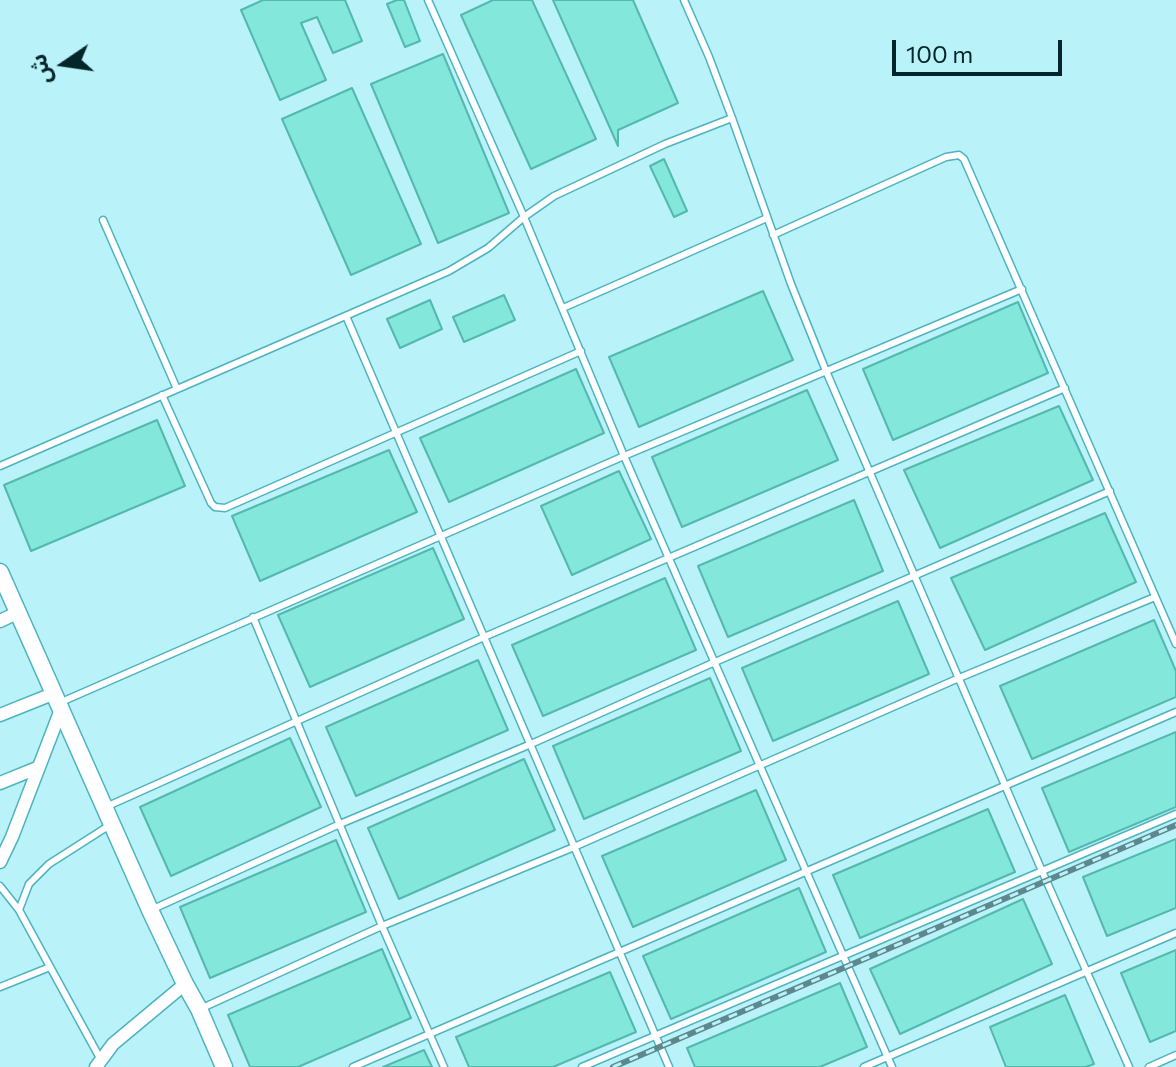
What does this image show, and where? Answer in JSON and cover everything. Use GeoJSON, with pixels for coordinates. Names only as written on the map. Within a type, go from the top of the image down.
{"type":"FeatureCollection","features":[{"type":"Feature","properties":{"kind":"street"},"geometry":{"type":"LineString","coordinates":[[0,572],[150,910],[224,1067]]}},
{"type":"Feature","properties":{"kind":"street"},"geometry":{"type":"LineString","coordinates":[[0,621],[19,612]]}},
{"type":"Feature","properties":{"kind":"street"},"geometry":{"type":"LineString","coordinates":[[0,715],[59,701]]}},
{"type":"Feature","properties":{"kind":"street"},"geometry":{"type":"LineString","coordinates":[[0,862],[12,837],[59,701]]}},
{"type":"Feature","properties":{"kind":"street"},"geometry":{"type":"LineString","coordinates":[[1,781],[37,768]]}},
{"type":"Feature","properties":{"kind":"street"},"geometry":{"type":"LineString","coordinates":[[98,1064],[113,1044],[185,984]]}},
{"type":"Feature","properties":{"kind":"lane"},"geometry":{"type":"LineString","coordinates":[[428,0],[892,1067]]}},
{"type":"Feature","properties":{"kind":"lane"},"geometry":{"type":"LineString","coordinates":[[684,0],[713,68],[826,371],[1129,1067]]}},
{"type":"Feature","properties":{"kind":"lane"},"geometry":{"type":"LineString","coordinates":[[0,466],[437,277],[488,248],[554,196],[665,144],[732,118]]}},
{"type":"Feature","properties":{"kind":"lane"},"geometry":{"type":"LineString","coordinates":[[773,235],[946,157],[959,155],[964,159],[1176,644]]}},
{"type":"Feature","properties":{"kind":"lane"},"geometry":{"type":"LineString","coordinates":[[563,308],[767,218]]}},
{"type":"Feature","properties":{"kind":"lane"},"geometry":{"type":"LineString","coordinates":[[103,220],[177,389]]}},
{"type":"Feature","properties":{"kind":"lane"},"geometry":{"type":"LineString","coordinates":[[59,701],[624,456],[1022,289]]}},
{"type":"Feature","properties":{"kind":"lane"},"geometry":{"type":"LineString","coordinates":[[346,316],[669,1067]]}},
{"type":"Feature","properties":{"kind":"lane"},"geometry":{"type":"LineString","coordinates":[[162,395],[211,503],[221,508],[581,351]]}},
{"type":"Feature","properties":{"kind":"lane"},"geometry":{"type":"LineString","coordinates":[[106,807],[484,637],[1065,388]]}},
{"type":"Feature","properties":{"kind":"lane"},"geometry":{"type":"LineString","coordinates":[[150,910],[340,824],[1110,491]]}},
{"type":"Feature","properties":{"kind":"lane"},"geometry":{"type":"LineString","coordinates":[[199,1009],[382,926],[574,847],[959,678],[1155,597]]}},
{"type":"Feature","properties":{"kind":"lane"},"geometry":{"type":"LineString","coordinates":[[253,617],[444,1067]]}},
{"type":"Feature","properties":{"kind":"lane"},"geometry":{"type":"LineString","coordinates":[[353,1067],[1176,712]]}},
{"type":"Feature","properties":{"kind":"lane"},"geometry":{"type":"LineString","coordinates":[[582,1067],[1176,814]]}},
{"type":"Feature","properties":{"kind":"lane"},"geometry":{"type":"LineString","coordinates":[[19,910],[29,884],[49,864],[113,823]]}},
{"type":"Feature","properties":{"kind":"lane"},"geometry":{"type":"LineString","coordinates":[[0,886],[19,910],[98,1064]]}},
{"type":"Feature","properties":{"kind":"lane"},"geometry":{"type":"LineString","coordinates":[[864,1067],[1176,933]]}},
{"type":"Feature","properties":{"kind":"lane"},"geometry":{"type":"LineString","coordinates":[[0,987],[50,967]]}},
{"type":"Feature","properties":{"kind":"lane"},"geometry":{"type":"LineString","coordinates":[[1149,1067],[1176,1055]]}},
{"type":"Feature","properties":{"kind":"building"},"geometry":{"type":"Polygon","coordinates":[[[263,0],[345,0],[362,41],[333,53],[317,17],[301,23],[326,80],[280,100],[241,10],[263,0]]]}},
{"type":"Feature","properties":{"kind":"building"},"geometry":{"type":"Polygon","coordinates":[[[404,0],[420,41],[405,47],[387,4],[404,0]]]}},
{"type":"Feature","properties":{"kind":"building"},"geometry":{"type":"Polygon","coordinates":[[[493,0],[532,0],[596,139],[531,169],[461,15],[493,0]]]}},
{"type":"Feature","properties":{"kind":"building"},"geometry":{"type":"Polygon","coordinates":[[[553,0],[633,0],[678,103],[618,130],[618,146],[553,0]]]}},
{"type":"Feature","properties":{"kind":"building"},"geometry":{"type":"Polygon","coordinates":[[[443,54],[509,213],[438,243],[371,84],[443,54]]]}},
{"type":"Feature","properties":{"kind":"building"},"geometry":{"type":"Polygon","coordinates":[[[352,88],[421,244],[351,275],[282,119],[352,88]]]}},
{"type":"Feature","properties":{"kind":"building"},"geometry":{"type":"Polygon","coordinates":[[[664,159],[687,211],[674,217],[650,166],[664,159]]]}},
{"type":"Feature","properties":{"kind":"building"},"geometry":{"type":"Polygon","coordinates":[[[763,291],[793,360],[639,427],[609,357],[763,291]]]}},
{"type":"Feature","properties":{"kind":"building"},"geometry":{"type":"Polygon","coordinates":[[[504,295],[515,320],[464,342],[453,317],[504,295]]]}},
{"type":"Feature","properties":{"kind":"building"},"geometry":{"type":"Polygon","coordinates":[[[430,300],[442,329],[400,348],[387,319],[430,300]]]}},
{"type":"Feature","properties":{"kind":"building"},"geometry":{"type":"Polygon","coordinates":[[[1018,302],[1048,373],[893,440],[863,369],[1018,302]]]}},
{"type":"Feature","properties":{"kind":"building"},"geometry":{"type":"Polygon","coordinates":[[[576,369],[604,433],[449,502],[420,438],[576,369]]]}},
{"type":"Feature","properties":{"kind":"building"},"geometry":{"type":"Polygon","coordinates":[[[807,390],[838,460],[682,527],[652,457],[807,390]]]}},
{"type":"Feature","properties":{"kind":"building"},"geometry":{"type":"Polygon","coordinates":[[[1059,406],[1093,480],[940,548],[904,470],[1059,406]]]}},
{"type":"Feature","properties":{"kind":"building"},"geometry":{"type":"Polygon","coordinates":[[[157,420],[185,486],[31,551],[4,485],[157,420]]]}},
{"type":"Feature","properties":{"kind":"building"},"geometry":{"type":"Polygon","coordinates":[[[389,450],[417,512],[260,581],[232,516],[389,450]]]}},
{"type":"Feature","properties":{"kind":"building"},"geometry":{"type":"Polygon","coordinates":[[[619,471],[651,539],[572,575],[541,506],[619,471]]]}},
{"type":"Feature","properties":{"kind":"building"},"geometry":{"type":"Polygon","coordinates":[[[854,500],[883,571],[728,637],[698,566],[854,500]]]}},
{"type":"Feature","properties":{"kind":"building"},"geometry":{"type":"Polygon","coordinates":[[[1105,513],[1136,582],[985,650],[951,578],[1105,513]]]}},
{"type":"Feature","properties":{"kind":"building"},"geometry":{"type":"Polygon","coordinates":[[[433,548],[464,619],[310,687],[278,615],[433,548]]]}},
{"type":"Feature","properties":{"kind":"building"},"geometry":{"type":"Polygon","coordinates":[[[665,578],[696,650],[543,716],[512,645],[665,578]]]}},
{"type":"Feature","properties":{"kind":"building"},"geometry":{"type":"Polygon","coordinates":[[[898,601],[929,674],[773,741],[742,668],[898,601]]]}},
{"type":"Feature","properties":{"kind":"building"},"geometry":{"type":"Polygon","coordinates":[[[1154,620],[1176,671],[1176,697],[1032,759],[1000,686],[1154,620]]]}},
{"type":"Feature","properties":{"kind":"building"},"geometry":{"type":"Polygon","coordinates":[[[478,660],[508,730],[356,796],[326,727],[478,660]]]}},
{"type":"Feature","properties":{"kind":"building"},"geometry":{"type":"Polygon","coordinates":[[[710,678],[741,751],[584,819],[553,746],[710,678]]]}},
{"type":"Feature","properties":{"kind":"building"},"geometry":{"type":"Polygon","coordinates":[[[1176,732],[1176,807],[1069,852],[1042,788],[1176,732]]]}},
{"type":"Feature","properties":{"kind":"building"},"geometry":{"type":"Polygon","coordinates":[[[290,738],[321,807],[171,876],[140,807],[290,738]]]}},
{"type":"Feature","properties":{"kind":"building"},"geometry":{"type":"Polygon","coordinates":[[[524,759],[555,830],[399,899],[368,828],[524,759]]]}},
{"type":"Feature","properties":{"kind":"building"},"geometry":{"type":"Polygon","coordinates":[[[756,790],[786,860],[633,927],[602,856],[756,790]]]}},
{"type":"Feature","properties":{"kind":"building"},"geometry":{"type":"Polygon","coordinates":[[[988,809],[1015,872],[860,938],[833,875],[988,809]]]}},
{"type":"Feature","properties":{"kind":"building"},"geometry":{"type":"Polygon","coordinates":[[[1176,839],[1176,908],[1107,936],[1083,877],[1176,839]]]}},
{"type":"Feature","properties":{"kind":"building"},"geometry":{"type":"Polygon","coordinates":[[[336,840],[366,912],[210,978],[180,907],[336,840]]]}},
{"type":"Feature","properties":{"kind":"building"},"geometry":{"type":"Polygon","coordinates":[[[799,888],[826,952],[671,1019],[643,956],[799,888]]]}},
{"type":"Feature","properties":{"kind":"building"},"geometry":{"type":"Polygon","coordinates":[[[1023,899],[1052,964],[900,1034],[870,969],[1023,899]]]}},
{"type":"Feature","properties":{"kind":"building"},"geometry":{"type":"Polygon","coordinates":[[[382,949],[411,1018],[298,1067],[250,1067],[228,1015],[382,949]]]}},
{"type":"Feature","properties":{"kind":"building"},"geometry":{"type":"Polygon","coordinates":[[[1176,950],[1176,1031],[1150,1042],[1121,973],[1176,950]]]}},
{"type":"Feature","properties":{"kind":"building"},"geometry":{"type":"Polygon","coordinates":[[[610,972],[636,1032],[553,1067],[469,1067],[456,1037],[610,972]]]}},
{"type":"Feature","properties":{"kind":"building"},"geometry":{"type":"Polygon","coordinates":[[[840,983],[867,1047],[820,1067],[695,1067],[687,1048],[840,983]]]}},
{"type":"Feature","properties":{"kind":"building"},"geometry":{"type":"Polygon","coordinates":[[[1065,995],[1094,1064],[1086,1067],[1006,1067],[990,1027],[1065,995]]]}},
{"type":"Feature","properties":{"kind":"building"},"geometry":{"type":"Polygon","coordinates":[[[424,1050],[432,1067],[383,1067],[424,1050]]]}},
{"type":"Feature","properties":{"kind":"railway"},"geometry":{"type":"LineString","coordinates":[[613,1067],[1176,825]]}}]}
